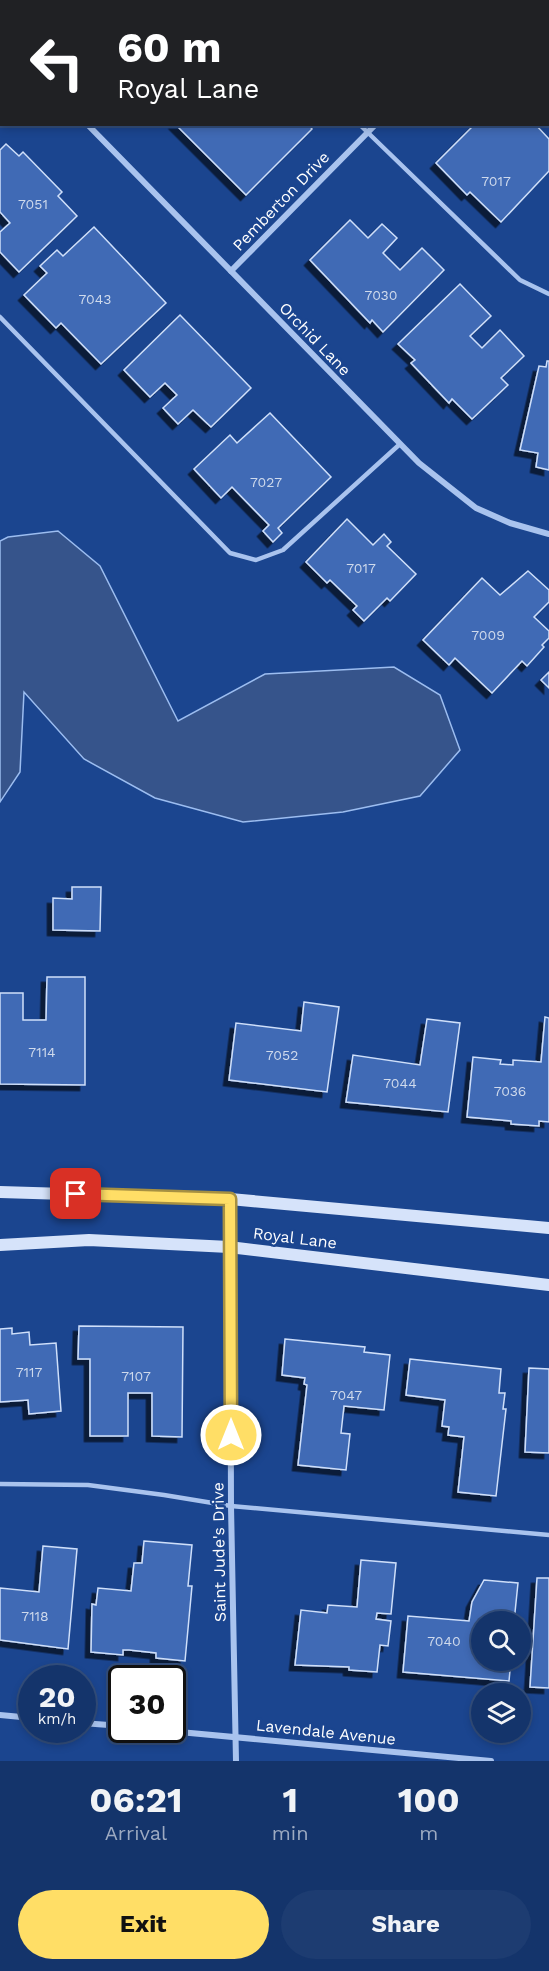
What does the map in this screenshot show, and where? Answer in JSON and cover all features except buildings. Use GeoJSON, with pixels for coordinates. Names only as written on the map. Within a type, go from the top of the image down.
{"type":"FeatureCollection","features":[{"type":"Feature","properties":{"kind":"main road","name":"Royal Lane"},"geometry":{"type":"LineString","coordinates":[[0,1192],[230,1199],[549,1228]]}},
{"type":"Feature","properties":{"kind":"main road","name":"Royal Lane"},"geometry":{"type":"LineString","coordinates":[[0,1245],[89,1240],[229,1247],[549,1285]]}},
{"type":"Feature","properties":{"kind":"street","name":"Orchid Lane"},"geometry":{"type":"LineString","coordinates":[[89,126],[419,464],[476,508],[510,524],[549,534]]}},
{"type":"Feature","properties":{"kind":"street","name":"Pemberton Drive"},"geometry":{"type":"LineString","coordinates":[[231,271],[374,126]]}},
{"type":"Feature","properties":{"kind":"street","name":"Saint Jude's Drive"},"geometry":{"type":"LineString","coordinates":[[230,1199],[231,1506],[236,1761]]}},
{"type":"Feature","properties":{"kind":"street"},"geometry":{"type":"LineString","coordinates":[[0,1715],[18,1717]]}},
{"type":"Feature","properties":{"kind":"street","name":"Lavendale Avenue"},"geometry":{"type":"LineString","coordinates":[[186,1732],[491,1761]]}},
{"type":"Feature","properties":{"kind":"lane"},"geometry":{"type":"LineString","coordinates":[[361,126],[520,280],[549,294]]}},
{"type":"Feature","properties":{"kind":"lane"},"geometry":{"type":"LineString","coordinates":[[0,317],[230,553],[256,560],[284,550],[400,444]]}},
{"type":"Feature","properties":{"kind":"lane"},"geometry":{"type":"LineString","coordinates":[[0,1484],[88,1485],[231,1506],[549,1535]]}},
{"type":"Feature","properties":{"kind":"water"},"geometry":{"type":"Polygon","coordinates":[[[58,531],[100,566],[178,721],[265,674],[394,667],[440,695],[460,750],[420,796],[343,812],[243,822],[155,798],[84,759],[24,692],[20,772],[0,802],[0,541],[8,537],[58,531]]]}},
{"type":"Feature","properties":{"kind":"route"},"geometry":{"type":"LineString","coordinates":[[76,1194],[230,1199],[231,1435]]}}]}
